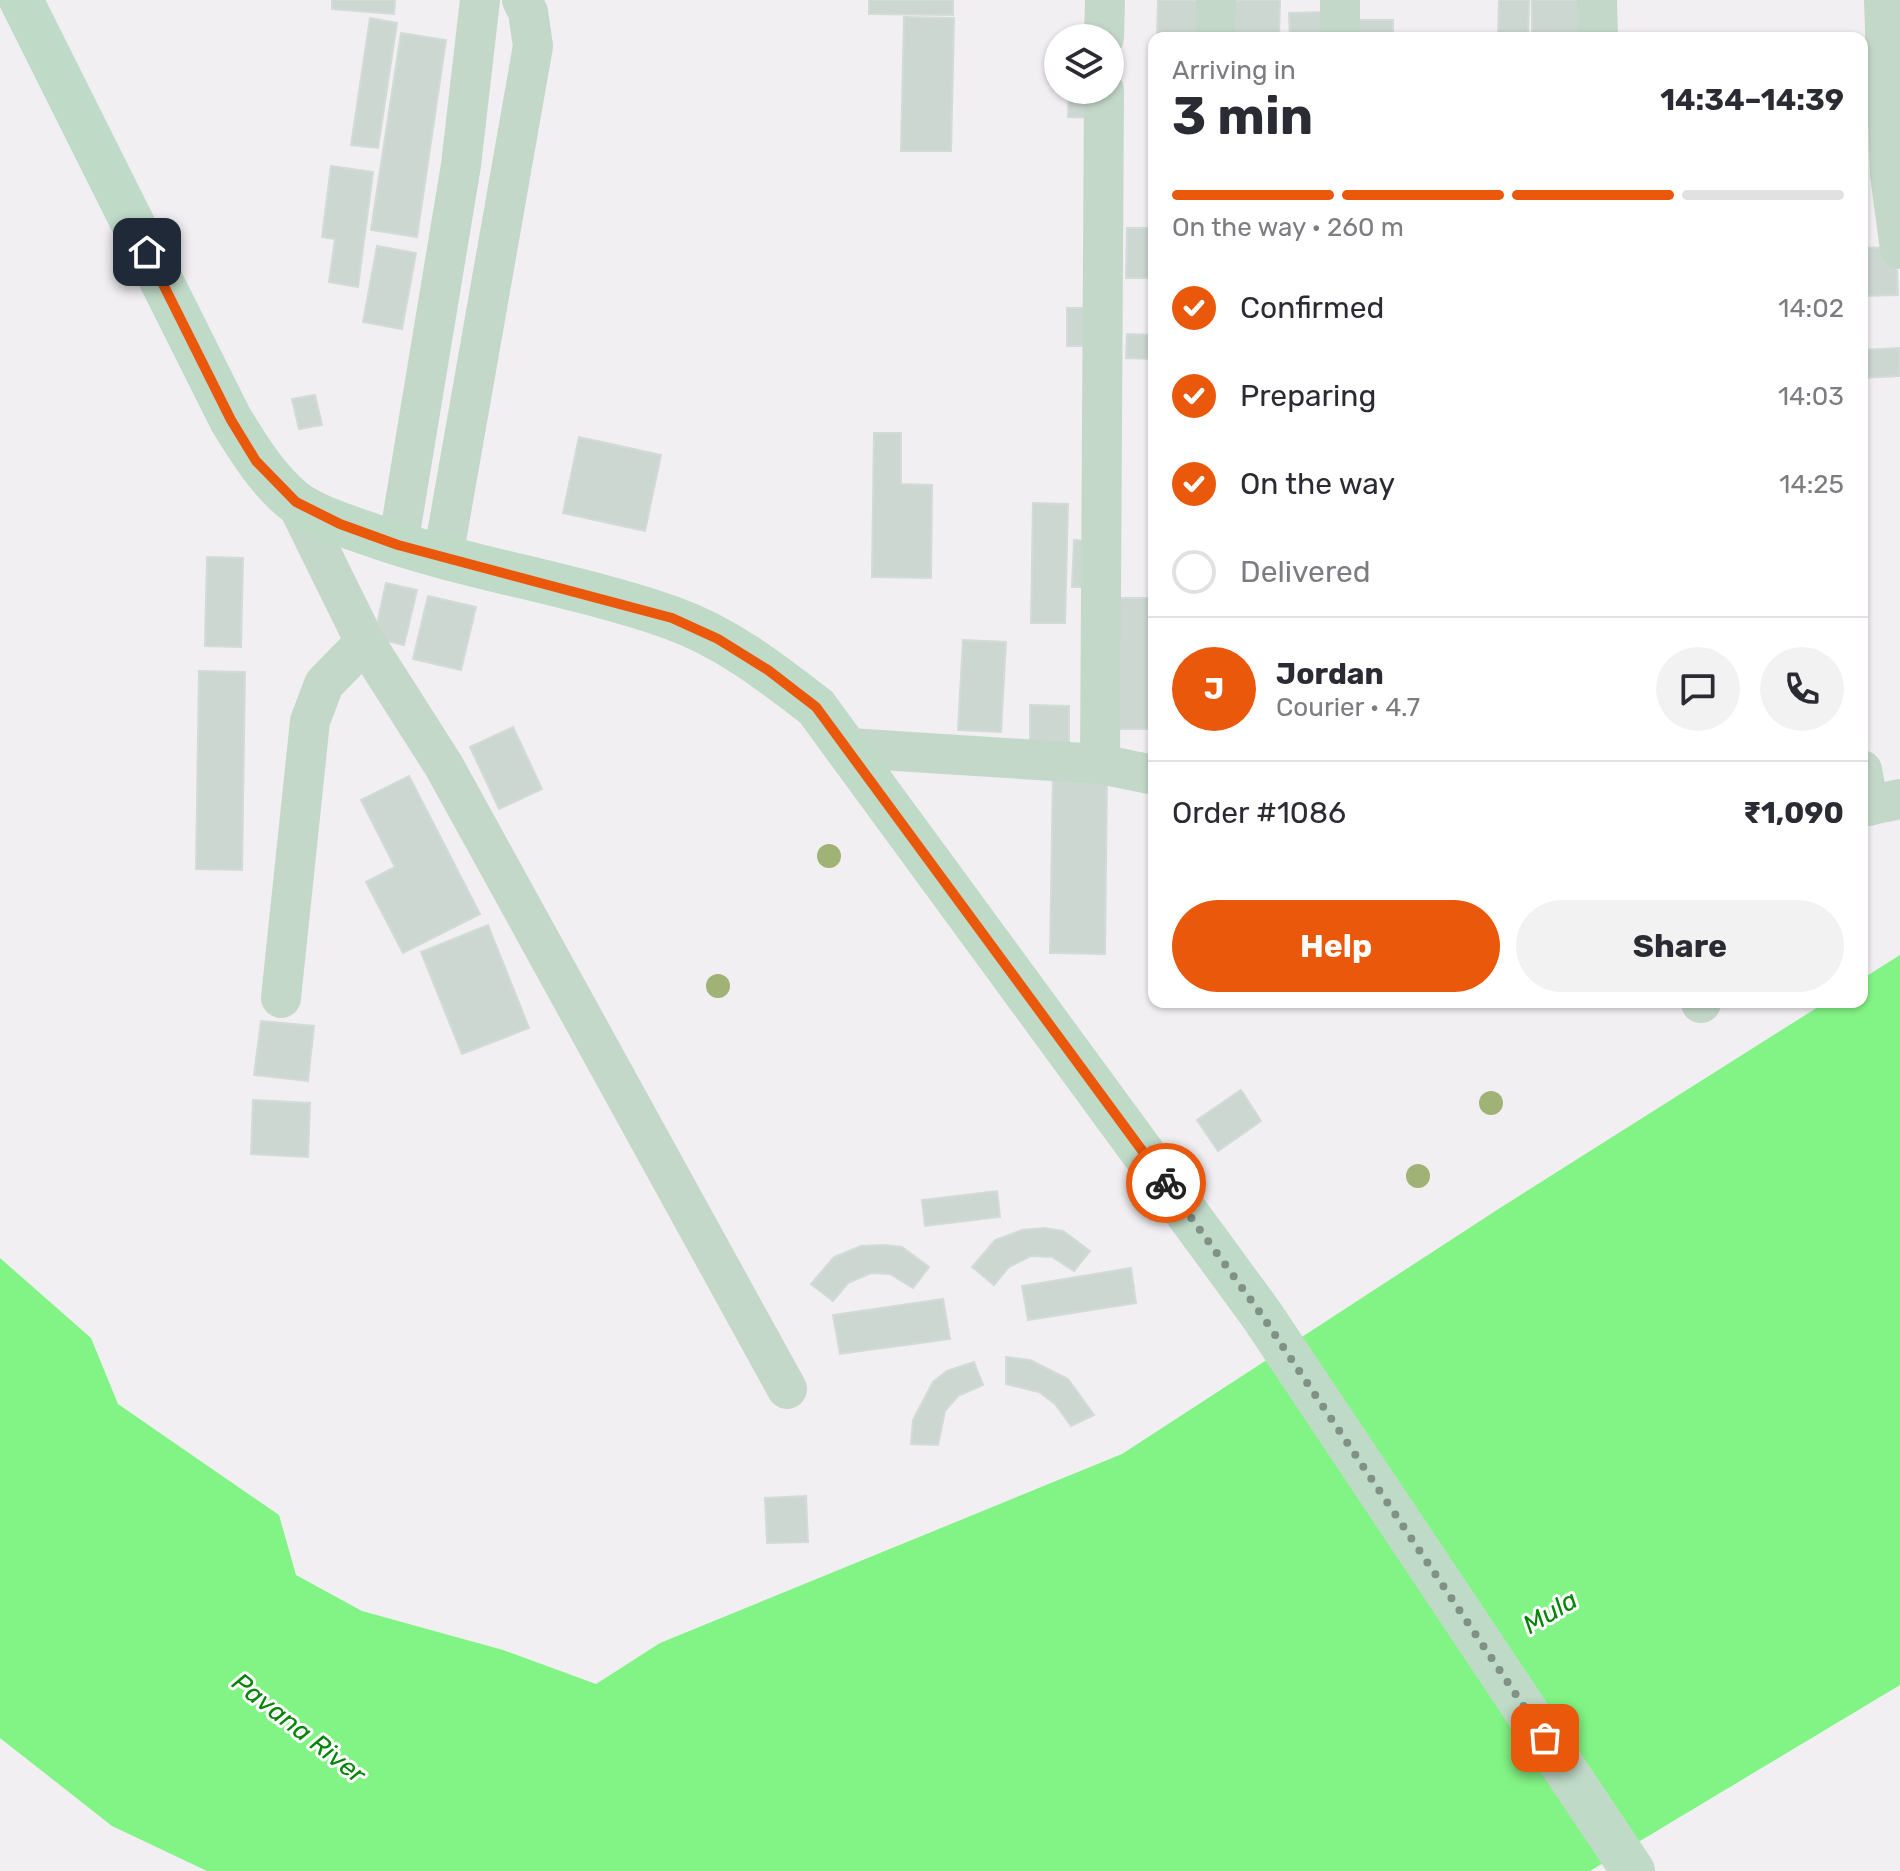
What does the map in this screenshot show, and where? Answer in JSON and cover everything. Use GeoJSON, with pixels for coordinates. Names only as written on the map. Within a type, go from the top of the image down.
{"type":"FeatureCollection","features":[{"type":"Feature","properties":{"kind":"street"},"geometry":{"type":"LineString","coordinates":[[21,0],[231,420],[256,461],[296,502],[365,642],[444,766],[787,1389]]}},
{"type":"Feature","properties":{"kind":"street"},"geometry":{"type":"LineString","coordinates":[[398,545],[461,165],[480,0]]}},
{"type":"Feature","properties":{"kind":"street"},"geometry":{"type":"LineString","coordinates":[[1104,24],[1105,0]]}},
{"type":"Feature","properties":{"kind":"street"},"geometry":{"type":"LineString","coordinates":[[1215,32],[1216,0]]}},
{"type":"Feature","properties":{"kind":"street"},"geometry":{"type":"LineString","coordinates":[[1340,0],[1340,32]]}},
{"type":"Feature","properties":{"kind":"street"},"geometry":{"type":"LineString","coordinates":[[1597,0],[1598,32]]}},
{"type":"Feature","properties":{"kind":"street"},"geometry":{"type":"LineString","coordinates":[[1884,0],[1890,175],[1900,249]]}},
{"type":"Feature","properties":{"kind":"street"},"geometry":{"type":"LineString","coordinates":[[443,557],[533,46],[533,4]]}},
{"type":"Feature","properties":{"kind":"street"},"geometry":{"type":"LineString","coordinates":[[1100,764],[1104,104]]}},
{"type":"Feature","properties":{"kind":"street"},"geometry":{"type":"LineString","coordinates":[[296,502],[340,524],[398,545],[672,618],[718,639],[768,670],[816,707],[1261,1314],[1633,1871]]}},
{"type":"Feature","properties":{"kind":"street"},"geometry":{"type":"LineString","coordinates":[[281,998],[310,721],[324,684],[365,642]]}},
{"type":"Feature","properties":{"kind":"street"},"geometry":{"type":"LineString","coordinates":[[849,748],[1100,764],[1148,774]]}},
{"type":"Feature","properties":{"kind":"water"},"geometry":{"type":"Polygon","coordinates":[[[1900,955],[1900,1685],[1590,1871],[207,1871],[112,1826],[0,1738],[0,1258],[91,1338],[118,1404],[279,1515],[296,1575],[362,1611],[503,1650],[596,1684],[660,1643],[1122,1454],[1500,1208],[1817,1008],[1868,1008],[1868,975],[1900,955]]]}},
{"type":"Feature","properties":{"kind":"building"},"geometry":{"type":"Polygon","coordinates":[[[332,0],[395,0],[394,14],[332,9],[332,0]]]}},
{"type":"Feature","properties":{"kind":"building"},"geometry":{"type":"Polygon","coordinates":[[[869,0],[953,0],[953,15],[869,14],[869,0]]]}},
{"type":"Feature","properties":{"kind":"building"},"geometry":{"type":"Polygon","coordinates":[[[1158,0],[1206,0],[1205,32],[1157,32],[1158,0]]]}},
{"type":"Feature","properties":{"kind":"building"},"geometry":{"type":"Polygon","coordinates":[[[1227,0],[1280,0],[1279,32],[1226,32],[1227,0]]]}},
{"type":"Feature","properties":{"kind":"building"},"geometry":{"type":"Polygon","coordinates":[[[1499,0],[1529,0],[1528,32],[1498,32],[1499,0]]]}},
{"type":"Feature","properties":{"kind":"building"},"geometry":{"type":"Polygon","coordinates":[[[1532,0],[1588,0],[1589,32],[1532,32],[1532,0]]]}},
{"type":"Feature","properties":{"kind":"building"},"geometry":{"type":"Polygon","coordinates":[[[1325,12],[1325,32],[1290,32],[1289,13],[1325,12]]]}},
{"type":"Feature","properties":{"kind":"building"},"geometry":{"type":"Polygon","coordinates":[[[904,17],[954,18],[951,151],[901,151],[904,17]]]}},
{"type":"Feature","properties":{"kind":"building"},"geometry":{"type":"Polygon","coordinates":[[[370,18],[397,23],[378,148],[351,145],[370,18]]]}},
{"type":"Feature","properties":{"kind":"building"},"geometry":{"type":"Polygon","coordinates":[[[1352,20],[1393,20],[1393,32],[1352,32],[1352,20]]]}},
{"type":"Feature","properties":{"kind":"building"},"geometry":{"type":"Polygon","coordinates":[[[401,33],[446,40],[417,237],[371,230],[401,33]]]}},
{"type":"Feature","properties":{"kind":"building"},"geometry":{"type":"Polygon","coordinates":[[[1068,104],[1098,104],[1097,118],[1068,117],[1068,104]]]}},
{"type":"Feature","properties":{"kind":"building"},"geometry":{"type":"Polygon","coordinates":[[[331,166],[373,172],[358,287],[329,282],[335,239],[322,237],[331,166]]]}},
{"type":"Feature","properties":{"kind":"building"},"geometry":{"type":"Polygon","coordinates":[[[1127,228],[1148,228],[1148,278],[1126,278],[1127,228]]]}},
{"type":"Feature","properties":{"kind":"building"},"geometry":{"type":"Polygon","coordinates":[[[377,246],[416,253],[402,329],[363,322],[377,246]]]}},
{"type":"Feature","properties":{"kind":"building"},"geometry":{"type":"Polygon","coordinates":[[[1896,247],[1898,295],[1868,296],[1868,248],[1896,247]]]}},
{"type":"Feature","properties":{"kind":"building"},"geometry":{"type":"Polygon","coordinates":[[[1067,308],[1099,308],[1099,346],[1067,346],[1067,308]]]}},
{"type":"Feature","properties":{"kind":"building"},"geometry":{"type":"Polygon","coordinates":[[[1127,334],[1148,335],[1148,359],[1126,358],[1127,334]]]}},
{"type":"Feature","properties":{"kind":"building"},"geometry":{"type":"Polygon","coordinates":[[[1900,348],[1900,376],[1868,378],[1868,350],[1900,348]]]}},
{"type":"Feature","properties":{"kind":"building"},"geometry":{"type":"Polygon","coordinates":[[[315,395],[322,425],[299,429],[292,399],[315,395]]]}},
{"type":"Feature","properties":{"kind":"building"},"geometry":{"type":"Polygon","coordinates":[[[874,433],[901,433],[901,484],[932,485],[931,578],[872,577],[874,433]]]}},
{"type":"Feature","properties":{"kind":"building"},"geometry":{"type":"Polygon","coordinates":[[[579,437],[661,455],[645,531],[563,513],[579,437]]]}},
{"type":"Feature","properties":{"kind":"building"},"geometry":{"type":"Polygon","coordinates":[[[1033,503],[1068,504],[1065,623],[1031,623],[1033,503]]]}},
{"type":"Feature","properties":{"kind":"building"},"geometry":{"type":"Polygon","coordinates":[[[1074,540],[1100,542],[1098,587],[1072,587],[1074,540]]]}},
{"type":"Feature","properties":{"kind":"building"},"geometry":{"type":"Polygon","coordinates":[[[207,557],[243,558],[241,647],[205,646],[207,557]]]}},
{"type":"Feature","properties":{"kind":"building"},"geometry":{"type":"Polygon","coordinates":[[[386,583],[417,590],[404,645],[374,638],[386,583]]]}},
{"type":"Feature","properties":{"kind":"building"},"geometry":{"type":"Polygon","coordinates":[[[428,596],[476,607],[461,670],[413,659],[428,596]]]}},
{"type":"Feature","properties":{"kind":"building"},"geometry":{"type":"Polygon","coordinates":[[[1114,598],[1148,598],[1148,729],[1114,729],[1114,598]]]}},
{"type":"Feature","properties":{"kind":"building"},"geometry":{"type":"Polygon","coordinates":[[[963,640],[1006,642],[1001,732],[958,730],[963,640]]]}},
{"type":"Feature","properties":{"kind":"building"},"geometry":{"type":"Polygon","coordinates":[[[199,671],[245,672],[242,870],[196,869],[199,671]]]}},
{"type":"Feature","properties":{"kind":"building"},"geometry":{"type":"Polygon","coordinates":[[[1030,705],[1069,706],[1069,745],[1030,745],[1030,705]]]}},
{"type":"Feature","properties":{"kind":"building"},"geometry":{"type":"Polygon","coordinates":[[[513,727],[542,789],[499,809],[470,747],[513,727]]]}},
{"type":"Feature","properties":{"kind":"building"},"geometry":{"type":"Polygon","coordinates":[[[1053,773],[1107,773],[1105,954],[1050,953],[1053,773]]]}},
{"type":"Feature","properties":{"kind":"building"},"geometry":{"type":"Polygon","coordinates":[[[409,776],[480,914],[403,953],[366,882],[395,867],[361,800],[409,776]]]}},
{"type":"Feature","properties":{"kind":"building"},"geometry":{"type":"Polygon","coordinates":[[[488,925],[529,1028],[462,1054],[421,952],[488,925]]]}},
{"type":"Feature","properties":{"kind":"building"},"geometry":{"type":"Polygon","coordinates":[[[261,1021],[314,1026],[308,1081],[254,1075],[261,1021]]]}},
{"type":"Feature","properties":{"kind":"building"},"geometry":{"type":"Polygon","coordinates":[[[1241,1090],[1261,1121],[1218,1151],[1197,1120],[1241,1090]]]}},
{"type":"Feature","properties":{"kind":"building"},"geometry":{"type":"Polygon","coordinates":[[[253,1100],[310,1103],[308,1157],[251,1154],[253,1100]]]}},
{"type":"Feature","properties":{"kind":"building"},"geometry":{"type":"Polygon","coordinates":[[[997,1191],[1000,1217],[925,1226],[922,1200],[997,1191]]]}},
{"type":"Feature","properties":{"kind":"building"},"geometry":{"type":"Polygon","coordinates":[[[1044,1228],[1063,1231],[1090,1251],[1074,1271],[1052,1257],[1031,1256],[1009,1267],[994,1285],[972,1267],[995,1240],[1022,1230],[1044,1228]]]}},
{"type":"Feature","properties":{"kind":"building"},"geometry":{"type":"Polygon","coordinates":[[[861,1246],[902,1247],[929,1267],[913,1288],[890,1274],[871,1273],[848,1283],[833,1301],[811,1284],[834,1257],[861,1246]]]}},
{"type":"Feature","properties":{"kind":"building"},"geometry":{"type":"Polygon","coordinates":[[[1131,1268],[1136,1303],[1028,1320],[1022,1286],[1131,1268]]]}},
{"type":"Feature","properties":{"kind":"building"},"geometry":{"type":"Polygon","coordinates":[[[943,1299],[950,1339],[840,1354],[833,1315],[943,1299]]]}},
{"type":"Feature","properties":{"kind":"building"},"geometry":{"type":"Polygon","coordinates":[[[1006,1357],[1030,1360],[1068,1379],[1094,1415],[1071,1426],[1055,1404],[1039,1392],[1006,1384],[1006,1357]]]}},
{"type":"Feature","properties":{"kind":"building"},"geometry":{"type":"Polygon","coordinates":[[[974,1362],[983,1385],[958,1396],[945,1411],[938,1445],[911,1444],[913,1420],[933,1382],[947,1371],[974,1362]]]}},
{"type":"Feature","properties":{"kind":"building"},"geometry":{"type":"Polygon","coordinates":[[[806,1496],[808,1542],[767,1543],[765,1498],[806,1496]]]}},
{"type":"Feature","properties":{"kind":"way so far"},"geometry":{"type":"LineString","coordinates":[[1166,1183],[1261,1314],[1545,1738]]}},
{"type":"Feature","properties":{"kind":"route"},"geometry":{"type":"LineString","coordinates":[[147,252],[231,420],[256,461],[296,502],[340,524],[398,545],[672,618],[718,639],[768,670],[816,707],[1166,1183]]}},
{"type":"Feature","properties":{"kind":"water label","name":"Mula"},"geometry":{"type":"Point","coordinates":[1550,1612]}},
{"type":"Feature","properties":{"kind":"water label","name":"Pavana River"},"geometry":{"type":"Point","coordinates":[299,1728]}}]}
